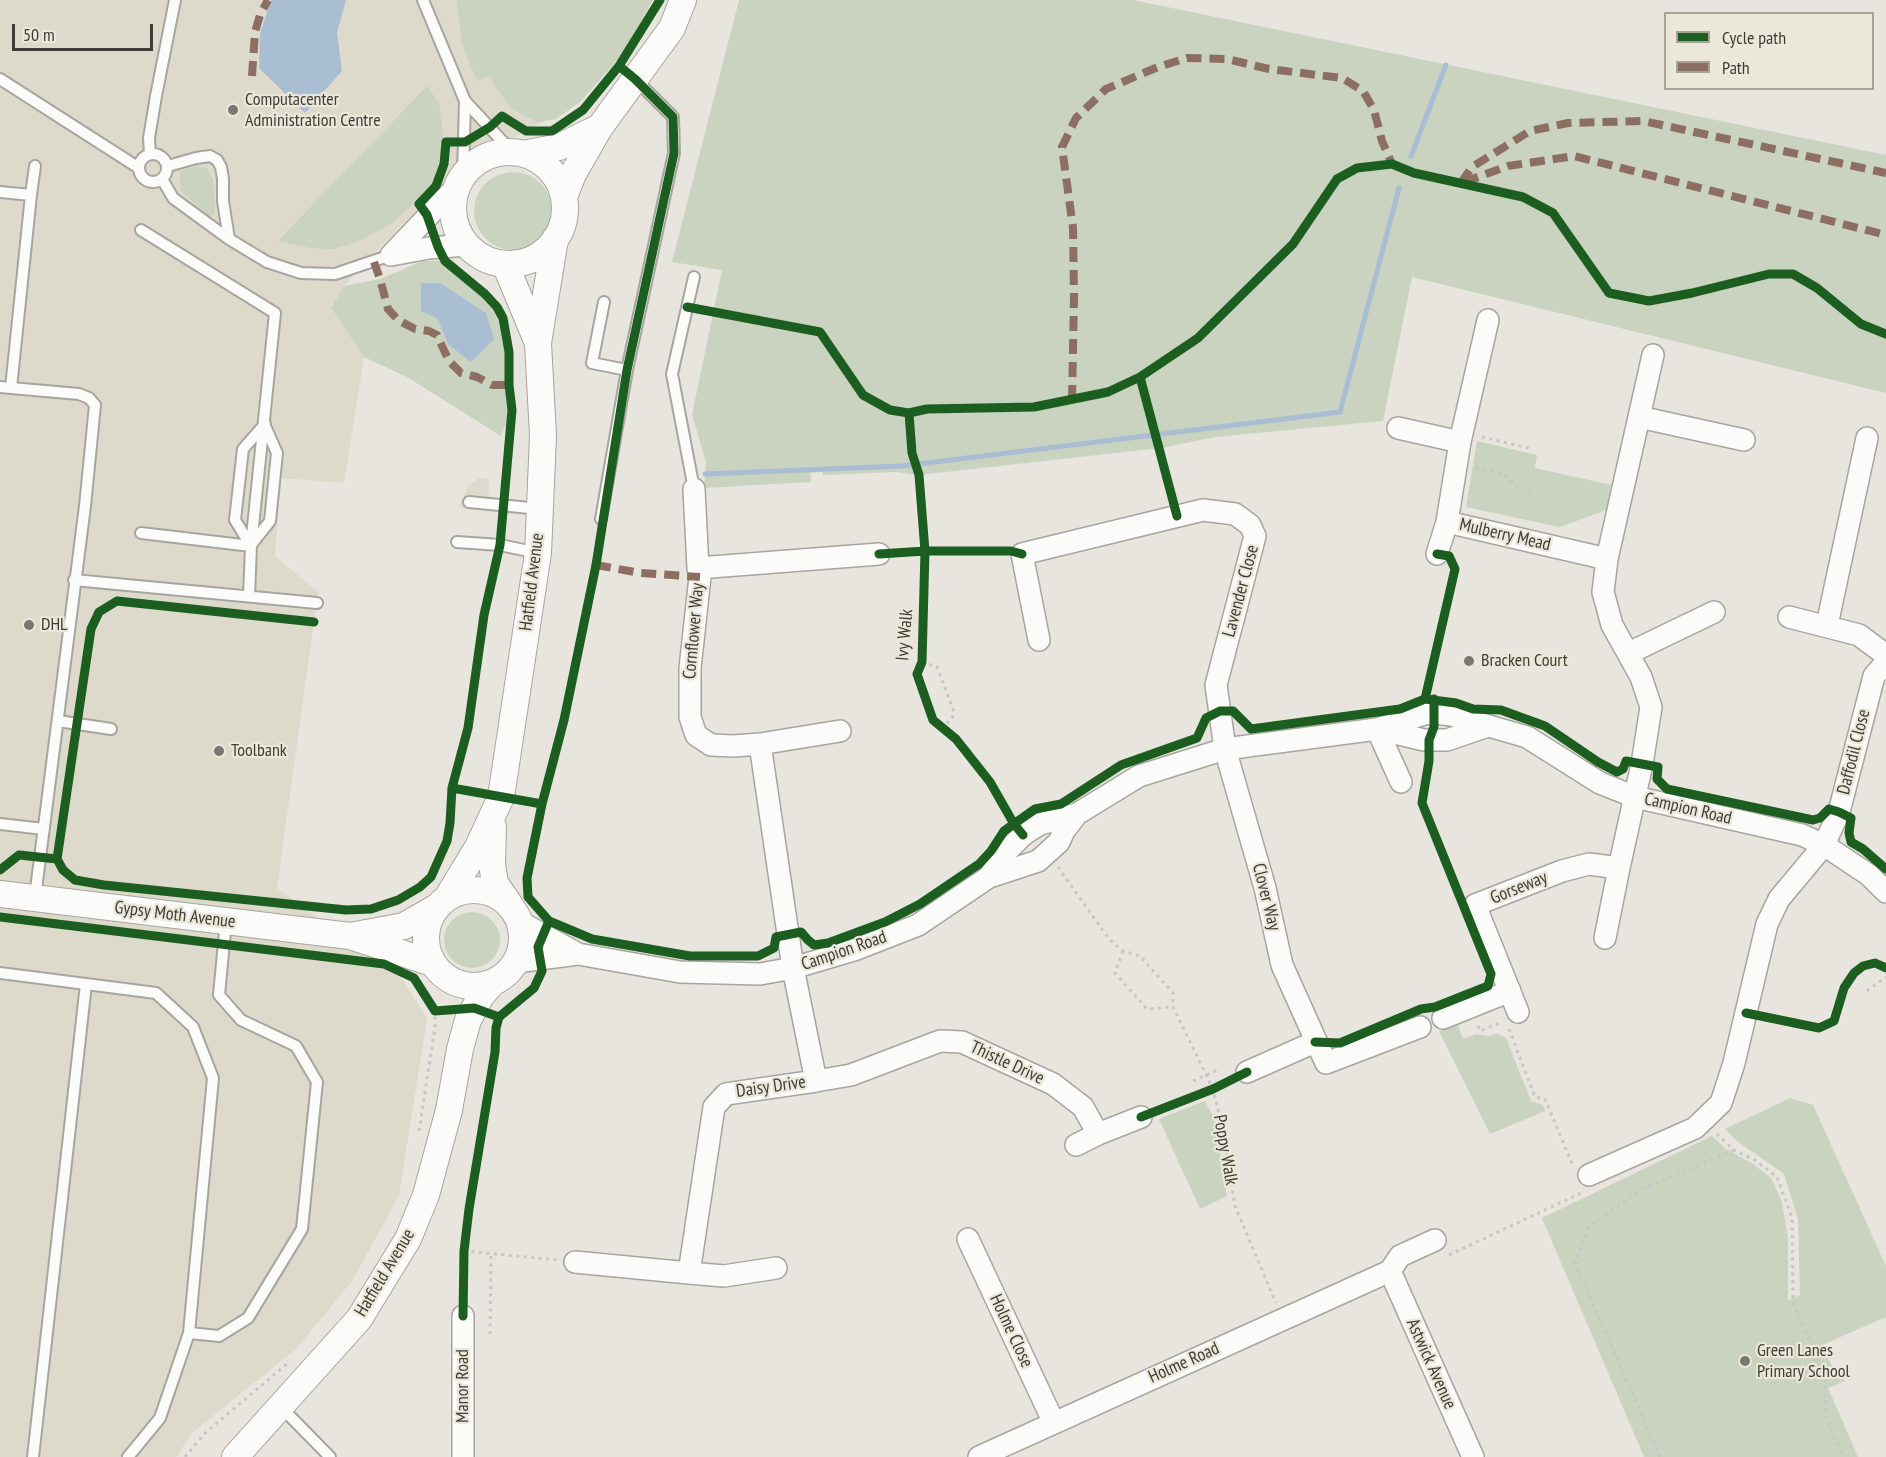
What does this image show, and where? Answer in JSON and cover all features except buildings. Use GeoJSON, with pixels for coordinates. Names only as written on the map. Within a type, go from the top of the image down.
{"type":"FeatureCollection","features":[{"type":"Feature","properties":{"kind":"street"},"geometry":{"type":"LineString","coordinates":[[460,180],[453,214],[456,228],[466,245],[476,254],[493,262],[505,264],[522,263],[540,255],[555,239],[564,215],[564,197],[573,174],[600,127],[672,28],[683,0]]}},
{"type":"Feature","properties":{"kind":"street"},"geometry":{"type":"LineString","coordinates":[[391,255],[479,160],[492,154],[519,153],[559,147],[600,127]]}},
{"type":"Feature","properties":{"kind":"street"},"geometry":{"type":"LineString","coordinates":[[519,153],[541,162],[551,172],[564,197]]}},
{"type":"Feature","properties":{"kind":"street","name":"Hatfield Avenue"},"geometry":{"type":"LineString","coordinates":[[442,903],[468,865],[501,797],[538,553],[543,436],[538,343],[555,239]]}},
{"type":"Feature","properties":{"kind":"street"},"geometry":{"type":"LineString","coordinates":[[391,255],[429,248],[466,245]]}},
{"type":"Feature","properties":{"kind":"street","name":"Hatfield Avenue"},"geometry":{"type":"LineString","coordinates":[[505,264],[538,343]]}},
{"type":"Feature","properties":{"kind":"street","name":"Mulberry Mead"},"geometry":{"type":"LineString","coordinates":[[1488,320],[1462,437],[1447,522],[1607,559]]}},
{"type":"Feature","properties":{"kind":"street"},"geometry":{"type":"LineString","coordinates":[[1605,938],[1635,797],[1651,707],[1641,677],[1612,625],[1603,592],[1607,559],[1653,355]]}},
{"type":"Feature","properties":{"kind":"street"},"geometry":{"type":"LineString","coordinates":[[1639,417],[1744,440]]}},
{"type":"Feature","properties":{"kind":"street"},"geometry":{"type":"LineString","coordinates":[[1398,428],[1462,437]]}},
{"type":"Feature","properties":{"kind":"street"},"geometry":{"type":"LineString","coordinates":[[1827,626],[1867,438]]}},
{"type":"Feature","properties":{"kind":"street"},"geometry":{"type":"LineString","coordinates":[[694,489],[698,568]]}},
{"type":"Feature","properties":{"kind":"street","name":"Lavender Close"},"geometry":{"type":"LineString","coordinates":[[1039,640],[1022,554],[1203,510],[1235,514],[1250,525],[1255,536],[1216,685],[1225,749]]}},
{"type":"Feature","properties":{"kind":"street"},"geometry":{"type":"LineString","coordinates":[[1437,554],[1447,522]]}},
{"type":"Feature","properties":{"kind":"street","name":"Cornflower Way"},"geometry":{"type":"LineString","coordinates":[[840,731],[734,746],[711,745],[696,735],[690,717],[690,668],[698,568],[879,554]]}},
{"type":"Feature","properties":{"kind":"street"},"geometry":{"type":"LineString","coordinates":[[1629,653],[1714,612]]}},
{"type":"Feature","properties":{"kind":"street"},"geometry":{"type":"LineString","coordinates":[[1789,617],[1859,635],[1886,655]]}},
{"type":"Feature","properties":{"kind":"street","name":"Daffodil Close"},"geometry":{"type":"LineString","coordinates":[[1584,1178],[1695,1128],[1721,1103],[1734,1063],[1767,924],[1779,899],[1824,845],[1839,812],[1874,676],[1886,662]]}},
{"type":"Feature","properties":{"kind":"street","name":"Campion Road"},"geometry":{"type":"LineString","coordinates":[[989,877],[1004,854],[1023,835],[1040,824],[1077,814],[1139,776],[1225,749],[1377,729],[1424,740],[1447,740],[1488,726],[1527,737],[1600,783],[1635,797],[1802,835],[1824,845],[1869,875],[1886,892]]}},
{"type":"Feature","properties":{"kind":"street"},"geometry":{"type":"LineString","coordinates":[[1377,729],[1401,782]]}},
{"type":"Feature","properties":{"kind":"street"},"geometry":{"type":"LineString","coordinates":[[760,744],[793,968]]}},
{"type":"Feature","properties":{"kind":"street","name":"Clover Way"},"geometry":{"type":"LineString","coordinates":[[1225,749],[1265,888],[1282,965],[1326,1063],[1420,1027]]}},
{"type":"Feature","properties":{"kind":"street","name":"Campion Road"},"geometry":{"type":"LineString","coordinates":[[578,954],[680,972],[760,974],[793,968],[854,950],[918,925],[989,877],[1038,861],[1059,842],[1077,814]]}},
{"type":"Feature","properties":{"kind":"street","name":"Hatfield Avenue"},"geometry":{"type":"LineString","coordinates":[[493,817],[492,864],[495,884],[515,915]]}},
{"type":"Feature","properties":{"kind":"street","name":"Gorseway"},"geometry":{"type":"LineString","coordinates":[[1518,1012],[1475,905],[1562,871],[1589,864],[1619,868]]}},
{"type":"Feature","properties":{"kind":"street"},"geometry":{"type":"LineString","coordinates":[[515,915],[522,937],[520,952],[516,962],[503,977],[493,982],[472,986],[457,983],[438,969],[426,935],[428,923],[442,903],[460,892],[479,890],[495,895],[515,915],[578,954]]}},
{"type":"Feature","properties":{"kind":"street","name":"Gypsy Moth Avenue"},"geometry":{"type":"LineString","coordinates":[[0,894],[350,936],[438,969]]}},
{"type":"Feature","properties":{"kind":"street","name":"Gypsy Moth Avenue"},"geometry":{"type":"LineString","coordinates":[[350,936],[404,926],[442,903]]}},
{"type":"Feature","properties":{"kind":"street"},"geometry":{"type":"LineString","coordinates":[[516,962],[578,954]]}},
{"type":"Feature","properties":{"kind":"street","name":"Daisy Drive"},"geometry":{"type":"LineString","coordinates":[[689,1274],[714,1107],[726,1094],[816,1081],[793,968]]}},
{"type":"Feature","properties":{"kind":"street","name":"Hatfield Avenue"},"geometry":{"type":"LineString","coordinates":[[438,969],[452,991],[445,1010],[459,1020],[460,1049]]}},
{"type":"Feature","properties":{"kind":"street","name":"Hatfield Avenue"},"geometry":{"type":"LineString","coordinates":[[235,1457],[359,1319],[408,1239],[426,1195],[449,1110],[460,1049],[468,1020],[481,996],[493,982]]}},
{"type":"Feature","properties":{"kind":"street"},"geometry":{"type":"LineString","coordinates":[[1443,1018],[1510,991]]}},
{"type":"Feature","properties":{"kind":"street","name":"Thistle Drive"},"geometry":{"type":"LineString","coordinates":[[816,1081],[851,1075],[940,1041],[962,1042],[1053,1084],[1083,1107],[1098,1134]]}},
{"type":"Feature","properties":{"kind":"street"},"geometry":{"type":"LineString","coordinates":[[1247,1072],[1315,1042]]}},
{"type":"Feature","properties":{"kind":"street"},"geometry":{"type":"LineString","coordinates":[[1076,1144],[1141,1117]]}},
{"type":"Feature","properties":{"kind":"street","name":"Holme Close"},"geometry":{"type":"LineString","coordinates":[[968,1239],[1054,1422]]}},
{"type":"Feature","properties":{"kind":"street"},"geometry":{"type":"LineString","coordinates":[[1390,1271],[1400,1256],[1435,1240]]}},
{"type":"Feature","properties":{"kind":"street"},"geometry":{"type":"LineString","coordinates":[[575,1262],[724,1276],[776,1268]]}},
{"type":"Feature","properties":{"kind":"street","name":"Holme Road"},"geometry":{"type":"LineString","coordinates":[[979,1457],[1390,1271]]}},
{"type":"Feature","properties":{"kind":"street","name":"Astwick Avenue"},"geometry":{"type":"LineString","coordinates":[[1390,1271],[1473,1457]]}},
{"type":"Feature","properties":{"kind":"street","name":"Manor Road"},"geometry":{"type":"LineString","coordinates":[[463,1316],[463,1457]]}},
{"type":"Feature","properties":{"kind":"lane"},"geometry":{"type":"LineString","coordinates":[[150,154],[149,138],[175,0]]}},
{"type":"Feature","properties":{"kind":"lane"},"geometry":{"type":"LineString","coordinates":[[434,0],[425,5],[465,101],[503,142],[519,153]]}},
{"type":"Feature","properties":{"kind":"lane"},"geometry":{"type":"LineString","coordinates":[[0,79],[139,168],[142,177],[150,182],[162,179],[168,171],[163,158],[150,154],[142,160],[139,168]]}},
{"type":"Feature","properties":{"kind":"lane"},"geometry":{"type":"LineString","coordinates":[[602,519],[627,370],[674,153],[673,117],[635,79]]}},
{"type":"Feature","properties":{"kind":"lane"},"geometry":{"type":"LineString","coordinates":[[460,180],[465,101]]}},
{"type":"Feature","properties":{"kind":"lane"},"geometry":{"type":"LineString","coordinates":[[168,166],[210,156],[217,160],[224,179],[223,201],[229,239]]}},
{"type":"Feature","properties":{"kind":"lane"},"geometry":{"type":"LineString","coordinates":[[35,166],[6,387],[79,394],[89,398],[95,405],[86,495],[35,898]]}},
{"type":"Feature","properties":{"kind":"lane"},"geometry":{"type":"LineString","coordinates":[[162,179],[173,198],[229,239],[267,262],[302,273],[335,274],[391,255]]}},
{"type":"Feature","properties":{"kind":"lane"},"geometry":{"type":"LineString","coordinates":[[0,192],[31,195]]}},
{"type":"Feature","properties":{"kind":"lane"},"geometry":{"type":"LineString","coordinates":[[141,230],[275,314],[251,546],[249,596]]}},
{"type":"Feature","properties":{"kind":"lane"},"geometry":{"type":"LineString","coordinates":[[694,277],[672,374],[694,489]]}},
{"type":"Feature","properties":{"kind":"lane"},"geometry":{"type":"LineString","coordinates":[[604,302],[592,363],[627,370]]}},
{"type":"Feature","properties":{"kind":"lane"},"geometry":{"type":"LineString","coordinates":[[251,546],[270,521],[277,453],[265,424]]}},
{"type":"Feature","properties":{"kind":"lane"},"geometry":{"type":"LineString","coordinates":[[251,546],[235,520],[243,449],[265,424]]}},
{"type":"Feature","properties":{"kind":"lane"},"geometry":{"type":"LineString","coordinates":[[469,502],[540,508]]}},
{"type":"Feature","properties":{"kind":"lane"},"geometry":{"type":"LineString","coordinates":[[141,533],[251,546]]}},
{"type":"Feature","properties":{"kind":"lane"},"geometry":{"type":"LineString","coordinates":[[457,542],[500,544],[538,553]]}},
{"type":"Feature","properties":{"kind":"lane"},"geometry":{"type":"LineString","coordinates":[[74,580],[317,603]]}},
{"type":"Feature","properties":{"kind":"lane"},"geometry":{"type":"LineString","coordinates":[[58,721],[111,729]]}},
{"type":"Feature","properties":{"kind":"lane"},"geometry":{"type":"LineString","coordinates":[[0,824],[44,829]]}},
{"type":"Feature","properties":{"kind":"lane"},"geometry":{"type":"LineString","coordinates":[[189,1333],[219,1336],[248,1318],[302,1229],[317,1082],[296,1046],[241,1020],[219,995],[226,921]]}},
{"type":"Feature","properties":{"kind":"lane"},"geometry":{"type":"LineString","coordinates":[[0,973],[156,993],[193,1027],[213,1078],[189,1333],[160,1418],[128,1457]]}},
{"type":"Feature","properties":{"kind":"lane"},"geometry":{"type":"LineString","coordinates":[[33,1457],[86,984]]}},
{"type":"Feature","properties":{"kind":"lane"},"geometry":{"type":"LineString","coordinates":[[280,1406],[330,1457]]}},
{"type":"Feature","properties":{"kind":"path"},"geometry":{"type":"LineString","coordinates":[[1462,437],[1533,449]]}},
{"type":"Feature","properties":{"kind":"path"},"geometry":{"type":"LineString","coordinates":[[1457,464],[1500,474],[1510,479],[1517,488],[1530,494]]}},
{"type":"Feature","properties":{"kind":"path"},"geometry":{"type":"LineString","coordinates":[[922,662],[938,667],[954,712],[945,730],[933,720]]}},
{"type":"Feature","properties":{"kind":"path"},"geometry":{"type":"LineString","coordinates":[[1123,951],[1115,973],[1148,1009],[1173,1007]]}},
{"type":"Feature","properties":{"kind":"path"},"geometry":{"type":"LineString","coordinates":[[1867,991],[1885,971]]}},
{"type":"Feature","properties":{"kind":"path"},"geometry":{"type":"LineString","coordinates":[[418,1136],[435,1027],[445,1010],[428,1001]]}},
{"type":"Feature","properties":{"kind":"path"},"geometry":{"type":"LineString","coordinates":[[1435,1240],[1445,1257],[1583,1191],[1584,1178],[1545,1099],[1535,1097],[1506,1021],[1481,1033],[1470,1007]]}},
{"type":"Feature","properties":{"kind":"path"},"geometry":{"type":"LineString","coordinates":[[1193,1082],[1217,1070]]}},
{"type":"Feature","properties":{"kind":"path"},"geometry":{"type":"LineString","coordinates":[[1203,1093],[1247,1072]]}},
{"type":"Feature","properties":{"kind":"path"},"geometry":{"type":"LineString","coordinates":[[1717,1133],[1734,1150],[1755,1160],[1777,1177],[1792,1218],[1793,1302],[1826,1378],[1825,1415],[1843,1457]]}},
{"type":"Feature","properties":{"kind":"path"},"geometry":{"type":"LineString","coordinates":[[1660,1457],[1575,1263],[1589,1227],[1642,1189],[1734,1150]]}},
{"type":"Feature","properties":{"kind":"path"},"geometry":{"type":"LineString","coordinates":[[464,1262],[465,1240]]}},
{"type":"Feature","properties":{"kind":"path"},"geometry":{"type":"LineString","coordinates":[[464,1251],[575,1262]]}},
{"type":"Feature","properties":{"kind":"path"},"geometry":{"type":"LineString","coordinates":[[490,1334],[491,1254]]}},
{"type":"Feature","properties":{"kind":"path"},"geometry":{"type":"LineString","coordinates":[[185,1457],[205,1433],[294,1358]]}},
{"type":"Feature","properties":{"kind":"shaded area"},"geometry":{"type":"Polygon","coordinates":[[[0,0],[653,0],[580,102],[513,138],[454,175],[382,245],[344,286],[331,308],[364,357],[344,483],[281,478],[275,556],[318,592],[277,888],[402,979],[427,1018],[399,1196],[352,1281],[296,1349],[193,1432],[176,1457],[0,1457],[0,0]]]}},
{"type":"Feature","properties":{"kind":"shaded area"},"geometry":{"type":"Polygon","coordinates":[[[479,478],[489,479],[488,509],[459,508],[468,486],[479,478]]]}},
{"type":"Feature","properties":{"kind":"green space"},"geometry":{"type":"Polygon","coordinates":[[[457,0],[653,0],[621,56],[580,102],[556,119],[537,122],[514,110],[494,86],[491,75],[477,81],[462,44],[457,0]]]}},
{"type":"Feature","properties":{"kind":"green space"},"geometry":{"type":"Polygon","coordinates":[[[739,0],[1133,0],[1886,155],[1886,393],[1412,277],[1383,421],[1215,437],[1161,448],[919,475],[895,472],[823,475],[823,472],[810,473],[811,482],[704,488],[706,462],[692,415],[722,270],[672,262],[739,0]]]}},
{"type":"Feature","properties":{"kind":"green space"},"geometry":{"type":"Polygon","coordinates":[[[427,86],[439,103],[443,135],[434,182],[421,197],[391,224],[357,242],[334,249],[311,248],[278,241],[427,86]]]}},
{"type":"Feature","properties":{"kind":"green space"},"geometry":{"type":"Polygon","coordinates":[[[195,166],[207,168],[213,179],[215,211],[213,215],[209,216],[180,190],[180,171],[195,166]]]}},
{"type":"Feature","properties":{"kind":"green space"},"geometry":{"type":"Polygon","coordinates":[[[513,172],[528,175],[545,189],[552,211],[549,226],[535,243],[513,250],[498,247],[481,233],[474,211],[477,196],[491,179],[513,172]]]}},
{"type":"Feature","properties":{"kind":"green space"},"geometry":{"type":"Polygon","coordinates":[[[423,261],[445,261],[485,294],[503,318],[509,352],[512,410],[501,436],[407,377],[364,357],[331,308],[344,286],[380,279],[423,261]]]}},
{"type":"Feature","properties":{"kind":"green space"},"geometry":{"type":"Polygon","coordinates":[[[1477,441],[1537,455],[1535,468],[1611,485],[1606,510],[1560,527],[1466,507],[1477,441]]]}},
{"type":"Feature","properties":{"kind":"green space"},"geometry":{"type":"Polygon","coordinates":[[[472,912],[483,914],[492,920],[498,929],[500,940],[498,951],[492,960],[483,966],[472,968],[461,966],[452,960],[446,951],[444,940],[446,929],[452,920],[461,914],[472,912]]]}},
{"type":"Feature","properties":{"kind":"green space"},"geometry":{"type":"Polygon","coordinates":[[[1458,1025],[1463,1039],[1476,1034],[1490,1036],[1496,1033],[1506,1038],[1531,1101],[1543,1105],[1545,1111],[1490,1134],[1439,1031],[1458,1025]]]}},
{"type":"Feature","properties":{"kind":"green space","name":"Green Lanes Primary School"},"geometry":{"type":"Polygon","coordinates":[[[1790,1098],[1813,1105],[1886,1266],[1886,1317],[1822,1345],[1835,1373],[1841,1371],[1845,1381],[1828,1388],[1858,1457],[1644,1457],[1542,1218],[1712,1136],[1726,1149],[1753,1164],[1771,1178],[1782,1202],[1788,1239],[1788,1300],[1800,1295],[1798,1219],[1784,1174],[1737,1141],[1725,1129],[1790,1098]]]}},
{"type":"Feature","properties":{"kind":"green space"},"geometry":{"type":"Polygon","coordinates":[[[1205,1101],[1216,1128],[1227,1196],[1200,1209],[1159,1119],[1205,1101]]]}},
{"type":"Feature","properties":{"kind":"water"},"geometry":{"type":"Polygon","coordinates":[[[271,0],[346,0],[337,33],[342,71],[305,113],[259,68],[260,34],[271,0]]]}},
{"type":"Feature","properties":{"kind":"water"},"geometry":{"type":"Polygon","coordinates":[[[421,283],[440,283],[486,313],[494,339],[471,362],[448,344],[438,319],[421,311],[421,283]]]}},
{"type":"Feature","properties":{"kind":"waterway"},"geometry":{"type":"LineString","coordinates":[[1411,156],[1446,65]]}},
{"type":"Feature","properties":{"kind":"waterway"},"geometry":{"type":"LineString","coordinates":[[705,474],[902,466],[1340,412],[1399,188]]}},
{"type":"Feature","properties":{"kind":"marked path"},"geometry":{"type":"LineString","coordinates":[[252,76],[255,32],[268,0]]}},
{"type":"Feature","properties":{"kind":"marked path"},"geometry":{"type":"LineString","coordinates":[[1072,400],[1073,228],[1062,147],[1076,118],[1106,89],[1158,67],[1187,58],[1227,59],[1269,69],[1342,78],[1363,91],[1374,110],[1382,141],[1392,164]]}},
{"type":"Feature","properties":{"kind":"marked path"},"geometry":{"type":"LineString","coordinates":[[1461,183],[1472,167],[1530,131],[1568,123],[1643,121],[1886,173]]}},
{"type":"Feature","properties":{"kind":"marked path"},"geometry":{"type":"LineString","coordinates":[[1464,182],[1508,166],[1574,156],[1886,235]]}},
{"type":"Feature","properties":{"kind":"marked path"},"geometry":{"type":"LineString","coordinates":[[374,262],[388,309],[398,320],[415,329],[437,335],[449,361],[461,373],[477,377],[492,385],[509,385]]}},
{"type":"Feature","properties":{"kind":"marked path"},"geometry":{"type":"LineString","coordinates":[[596,565],[640,573],[700,577]]}},
{"type":"Feature","properties":{"kind":"cycle path"},"geometry":{"type":"LineString","coordinates":[[0,870],[19,855],[57,859],[63,870],[75,880],[346,910],[371,909],[398,900],[420,887],[431,877],[447,841],[452,788],[468,728],[484,615],[500,545],[512,410],[509,352],[503,318],[485,294],[445,261],[427,215],[419,204],[436,186],[444,164],[446,142],[465,142],[490,127],[502,116],[526,131],[552,131],[583,110],[619,66],[660,0]]}},
{"type":"Feature","properties":{"kind":"cycle path"},"geometry":{"type":"LineString","coordinates":[[463,1316],[464,1251],[495,1052],[496,1028],[499,1017],[534,988],[542,971],[538,947],[549,921],[528,897],[527,878],[542,804],[564,720],[596,565],[627,370],[674,153],[673,117],[619,66]]}},
{"type":"Feature","properties":{"kind":"cycle path","name":"Ivy Walk"},"geometry":{"type":"LineString","coordinates":[[1023,835],[1014,824],[990,782],[956,739],[933,720],[917,674],[922,662],[925,551],[919,475],[912,453],[909,413],[927,409],[1034,407],[1108,392],[1140,377],[1198,338],[1293,244],[1337,179],[1357,168],[1392,164],[1414,173],[1523,197],[1553,213],[1609,293],[1649,301],[1769,274],[1793,274],[1817,288],[1861,324],[1886,334]]}},
{"type":"Feature","properties":{"kind":"cycle path"},"geometry":{"type":"LineString","coordinates":[[687,307],[820,332],[863,395],[890,410],[909,413]]}},
{"type":"Feature","properties":{"kind":"cycle path"},"geometry":{"type":"LineString","coordinates":[[1140,377],[1177,516]]}},
{"type":"Feature","properties":{"kind":"cycle path"},"geometry":{"type":"LineString","coordinates":[[879,554],[925,551],[1011,551],[1022,554]]}},
{"type":"Feature","properties":{"kind":"cycle path"},"geometry":{"type":"LineString","coordinates":[[1425,699],[1455,569],[1449,556],[1437,554]]}},
{"type":"Feature","properties":{"kind":"cycle path"},"geometry":{"type":"LineString","coordinates":[[57,859],[91,629],[99,612],[117,601],[314,622]]}},
{"type":"Feature","properties":{"kind":"cycle path"},"geometry":{"type":"LineString","coordinates":[[549,921],[592,939],[690,956],[758,956],[774,948],[776,937],[801,932],[814,945],[828,943],[885,922],[920,904],[979,864],[1004,831],[1035,809],[1061,804],[1121,765],[1197,738],[1206,718],[1220,711],[1233,711],[1251,729],[1400,709],[1425,699],[1456,703],[1473,709],[1501,710],[1545,726],[1598,762],[1617,772],[1623,769],[1626,761],[1658,767],[1657,779],[1667,789],[1813,820],[1820,818],[1829,809],[1839,812],[1851,818],[1849,833],[1851,842],[1886,869]]}},
{"type":"Feature","properties":{"kind":"cycle path"},"geometry":{"type":"LineString","coordinates":[[1315,1042],[1340,1043],[1421,1009],[1435,1007],[1488,986],[1491,974],[1422,803],[1429,761],[1429,740],[1434,727],[1434,699]]}},
{"type":"Feature","properties":{"kind":"cycle path"},"geometry":{"type":"LineString","coordinates":[[452,788],[542,804]]}},
{"type":"Feature","properties":{"kind":"cycle path"},"geometry":{"type":"LineString","coordinates":[[0,917],[384,964],[414,978],[435,1011],[474,1008],[499,1017]]}},
{"type":"Feature","properties":{"kind":"cycle path"},"geometry":{"type":"LineString","coordinates":[[1746,1013],[1819,1028],[1834,1021],[1844,988],[1854,973],[1863,966],[1875,963],[1886,968]]}},
{"type":"Feature","properties":{"kind":"cycle path"},"geometry":{"type":"LineString","coordinates":[[1141,1117],[1213,1089],[1247,1072]]}},
{"type":"Feature","properties":{"kind":"place","name":"Computacenter Administration Centre"},"geometry":{"type":"Point","coordinates":[233,110]}},
{"type":"Feature","properties":{"kind":"place","name":"DHL"},"geometry":{"type":"Point","coordinates":[29,625]}},
{"type":"Feature","properties":{"kind":"place","name":"Bracken Court"},"geometry":{"type":"Point","coordinates":[1469,661]}},
{"type":"Feature","properties":{"kind":"place","name":"Toolbank"},"geometry":{"type":"Point","coordinates":[219,751]}},
{"type":"Feature","properties":{"kind":"place","name":"Green Lanes Primary School"},"geometry":{"type":"Point","coordinates":[1745,1361]}}]}
